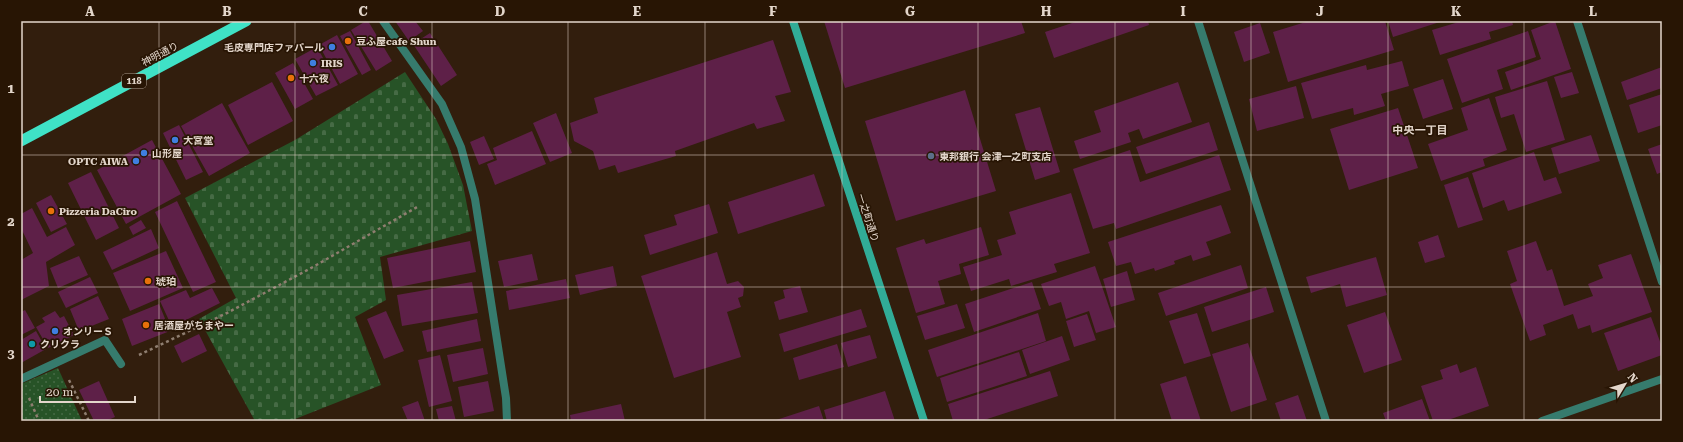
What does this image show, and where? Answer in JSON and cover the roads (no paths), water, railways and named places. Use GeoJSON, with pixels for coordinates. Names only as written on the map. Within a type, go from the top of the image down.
{"type":"FeatureCollection","features":[{"type":"Feature","properties":{"kind":"highway","name":"神明通り"},"geometry":{"type":"LineString","coordinates":[[21,141],[246,21]]}},
{"type":"Feature","properties":{"kind":"main road","name":"一之町通り"},"geometry":{"type":"LineString","coordinates":[[794,21],[924,421]]}},
{"type":"Feature","properties":{"kind":"street"},"geometry":{"type":"LineString","coordinates":[[383,21],[442,104],[461,147],[475,199],[506,398],[507,421]]}},
{"type":"Feature","properties":{"kind":"street"},"geometry":{"type":"LineString","coordinates":[[1198,21],[1326,421]]}},
{"type":"Feature","properties":{"kind":"street"},"geometry":{"type":"LineString","coordinates":[[1577,21],[1662,282]]}},
{"type":"Feature","properties":{"kind":"street"},"geometry":{"type":"LineString","coordinates":[[21,379],[105,340],[121,364]]}},
{"type":"Feature","properties":{"kind":"street"},"geometry":{"type":"LineString","coordinates":[[1542,421],[1662,379]]}},
{"type":"Feature","properties":{"kind":"place","name":"豆ふ屋cafe Shun"},"geometry":{"type":"Point","coordinates":[348,41]}},
{"type":"Feature","properties":{"kind":"place","name":"毛皮専門店ファパール"},"geometry":{"type":"Point","coordinates":[332,47]}},
{"type":"Feature","properties":{"kind":"place","name":"IRIS"},"geometry":{"type":"Point","coordinates":[313,63]}},
{"type":"Feature","properties":{"kind":"place","name":"十六夜"},"geometry":{"type":"Point","coordinates":[291,78]}},
{"type":"Feature","properties":{"kind":"place","name":"大宮堂"},"geometry":{"type":"Point","coordinates":[175,140]}},
{"type":"Feature","properties":{"kind":"place","name":"山形屋"},"geometry":{"type":"Point","coordinates":[144,153]}},
{"type":"Feature","properties":{"kind":"place","name":"東邦銀行 会津一之町支店"},"geometry":{"type":"Point","coordinates":[931,156]}},
{"type":"Feature","properties":{"kind":"place","name":"OPTC AIWA"},"geometry":{"type":"Point","coordinates":[136,161]}},
{"type":"Feature","properties":{"kind":"place","name":"Pizzeria DaCiro"},"geometry":{"type":"Point","coordinates":[51,211]}},
{"type":"Feature","properties":{"kind":"place","name":"琥珀"},"geometry":{"type":"Point","coordinates":[148,281]}},
{"type":"Feature","properties":{"kind":"place","name":"居酒屋がちまやー"},"geometry":{"type":"Point","coordinates":[146,325]}},
{"type":"Feature","properties":{"kind":"place","name":"オンリーＳ"},"geometry":{"type":"Point","coordinates":[55,331]}},
{"type":"Feature","properties":{"kind":"place","name":"クリクラ"},"geometry":{"type":"Point","coordinates":[32,344]}},
{"type":"Feature","properties":{"kind":"district","name":"中央一丁目"},"geometry":{"type":"Point","coordinates":[1420,130]}}]}
